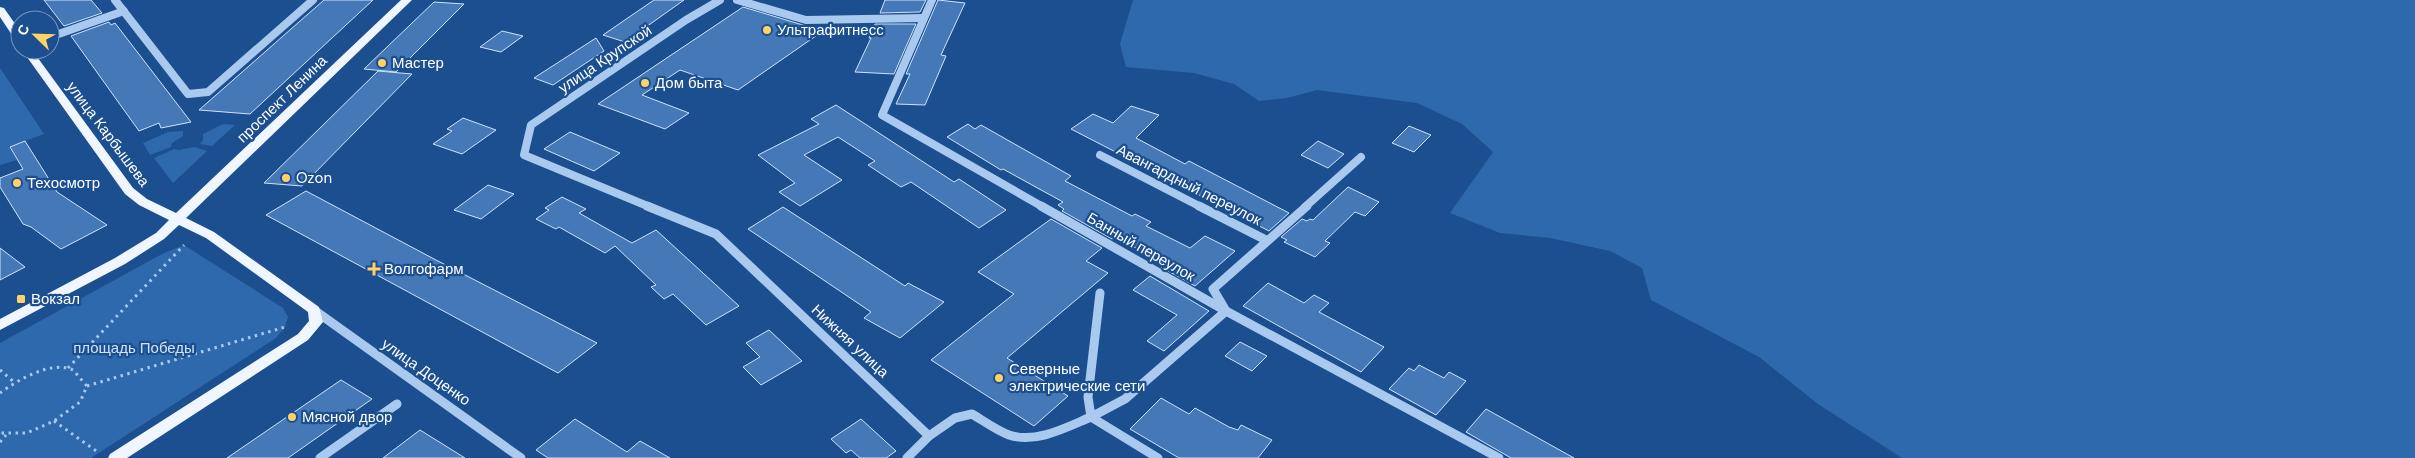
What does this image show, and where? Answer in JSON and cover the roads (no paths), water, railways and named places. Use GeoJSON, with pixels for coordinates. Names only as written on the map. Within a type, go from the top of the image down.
{"type":"FeatureCollection","features":[{"type":"Feature","properties":{"kind":"main road","name":"проспект Ленина"},"geometry":{"type":"LineString","coordinates":[[178,220],[407,0]]}},
{"type":"Feature","properties":{"kind":"main road"},"geometry":{"type":"LineString","coordinates":[[0,10],[10,24]]}},
{"type":"Feature","properties":{"kind":"main road","name":"улица Карбышева"},"geometry":{"type":"LineString","coordinates":[[34,60],[129,191],[143,202],[178,220]]}},
{"type":"Feature","properties":{"kind":"main road"},"geometry":{"type":"LineString","coordinates":[[0,325],[146,247],[178,220],[210,235],[314,310],[316,322],[303,338],[115,458]]}},
{"type":"Feature","properties":{"kind":"street"},"geometry":{"type":"LineString","coordinates":[[116,0],[188,94],[208,92],[313,0]]}},
{"type":"Feature","properties":{"kind":"street","name":"улица Крупской"},"geometry":{"type":"LineString","coordinates":[[524,155],[531,125],[686,20],[720,0]]}},
{"type":"Feature","properties":{"kind":"street"},"geometry":{"type":"LineString","coordinates":[[736,0],[806,20],[923,18]]}},
{"type":"Feature","properties":{"kind":"street","name":"Банный переулок"},"geometry":{"type":"LineString","coordinates":[[932,0],[882,115],[1226,311],[1499,458]]}},
{"type":"Feature","properties":{"kind":"street"},"geometry":{"type":"LineString","coordinates":[[60,33],[124,11]]}},
{"type":"Feature","properties":{"kind":"street","name":"Нижняя улица"},"geometry":{"type":"LineString","coordinates":[[524,155],[716,234],[929,436]]}},
{"type":"Feature","properties":{"kind":"street","name":"Авангардный переулок"},"geometry":{"type":"LineString","coordinates":[[1100,155],[1266,240]]}},
{"type":"Feature","properties":{"kind":"street"},"geometry":{"type":"LineString","coordinates":[[907,458],[929,436],[955,418],[972,414],[1012,436],[1033,437],[1058,430],[1109,410],[1125,399],[1226,311],[1213,290],[1266,240],[1361,157]]}},
{"type":"Feature","properties":{"kind":"street"},"geometry":{"type":"LineString","coordinates":[[1091,417],[1088,397],[1100,293]]}},
{"type":"Feature","properties":{"kind":"street","name":"улица Доценко"},"geometry":{"type":"LineString","coordinates":[[314,310],[521,458]]}},
{"type":"Feature","properties":{"kind":"street"},"geometry":{"type":"LineString","coordinates":[[320,458],[397,404]]}},
{"type":"Feature","properties":{"kind":"street"},"geometry":{"type":"LineString","coordinates":[[1091,417],[1158,458]]}},
{"type":"Feature","properties":{"kind":"place","name":"Ультрафитнесс"},"geometry":{"type":"Point","coordinates":[767,30]}},
{"type":"Feature","properties":{"kind":"place","name":"Мастер"},"geometry":{"type":"Point","coordinates":[382,63]}},
{"type":"Feature","properties":{"kind":"place","name":"Дом быта"},"geometry":{"type":"Point","coordinates":[645,83]}},
{"type":"Feature","properties":{"kind":"place","name":"Ozon"},"geometry":{"type":"Point","coordinates":[286,178]}},
{"type":"Feature","properties":{"kind":"place","name":"Техосмотр"},"geometry":{"type":"Point","coordinates":[17,183]}},
{"type":"Feature","properties":{"kind":"place","name":"Волгофарм"},"geometry":{"type":"Point","coordinates":[374,269]}},
{"type":"Feature","properties":{"kind":"place","name":"Вокзал"},"geometry":{"type":"Point","coordinates":[21,299]}},
{"type":"Feature","properties":{"kind":"place","name":"Северные электрические сети"},"geometry":{"type":"Point","coordinates":[999,378]}},
{"type":"Feature","properties":{"kind":"place","name":"Мясной двор"},"geometry":{"type":"Point","coordinates":[292,417]}},
{"type":"Feature","properties":{"kind":"park label","name":"площадь Победы"},"geometry":{"type":"Point","coordinates":[134,348]}}]}
